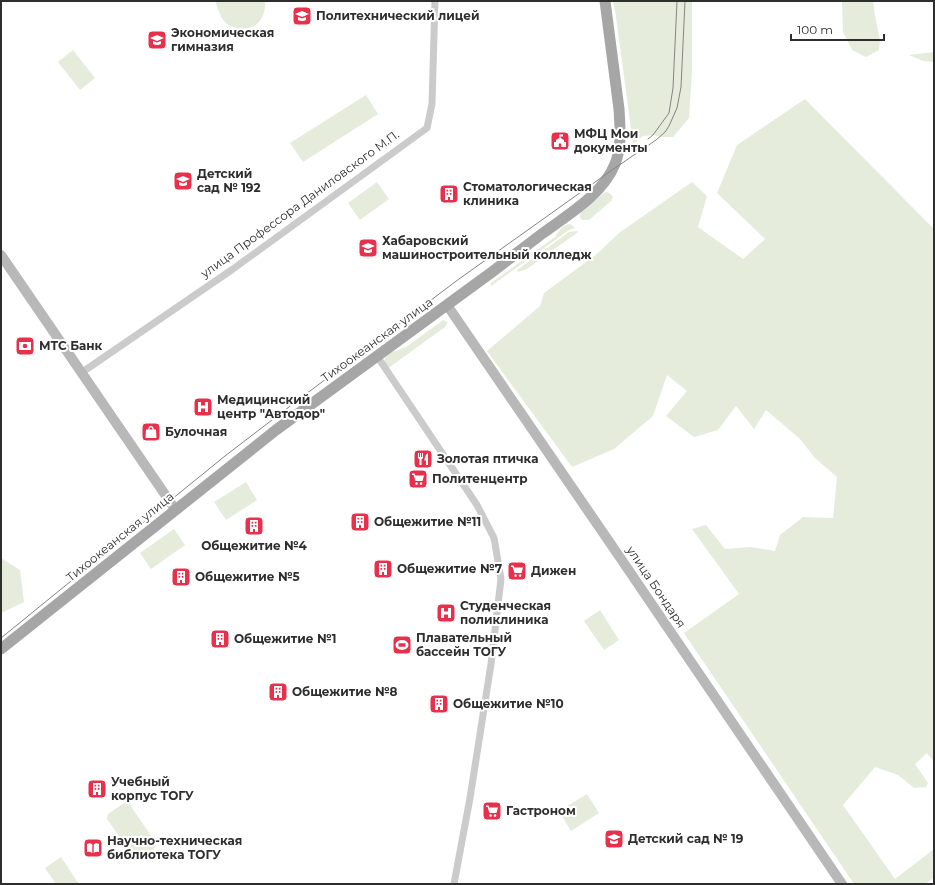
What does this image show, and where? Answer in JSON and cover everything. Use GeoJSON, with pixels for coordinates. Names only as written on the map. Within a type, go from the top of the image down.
{"type":"FeatureCollection","features":[{"type":"Feature","properties":{"kind":"main road","name":"Тихоокеанская улица"},"geometry":{"type":"LineString","coordinates":[[1,649],[276,430],[492,272],[600,189],[615,164],[620,143],[620,115],[605,1]]}},
{"type":"Feature","properties":{"kind":"main road"},"geometry":{"type":"LineString","coordinates":[[1,255],[175,509]]}},
{"type":"Feature","properties":{"kind":"main road","name":"улица Бондаря"},"geometry":{"type":"LineString","coordinates":[[447,305],[624,562],[842,884]]}},
{"type":"Feature","properties":{"kind":"street","name":"улица Профессора Даниловского М.П."},"geometry":{"type":"LineString","coordinates":[[81,372],[233,269],[427,128],[432,104],[435,1]]}},
{"type":"Feature","properties":{"kind":"street"},"geometry":{"type":"LineString","coordinates":[[376,356],[477,505],[494,538],[501,579],[492,664],[454,884]]}},
{"type":"Feature","properties":{"kind":"green space"},"geometry":{"type":"Polygon","coordinates":[[[215,1],[265,1],[264,13],[262,18],[254,26],[250,28],[237,28],[230,26],[224,21],[215,1]]]}},
{"type":"Feature","properties":{"kind":"green space"},"geometry":{"type":"Polygon","coordinates":[[[613,1],[692,1],[692,72],[689,118],[673,137],[653,135],[643,136],[633,144],[613,1]]]}},
{"type":"Feature","properties":{"kind":"green space"},"geometry":{"type":"Polygon","coordinates":[[[842,1],[873,1],[880,40],[879,50],[866,57],[852,50],[843,32],[842,1]]]}},
{"type":"Feature","properties":{"kind":"green space"},"geometry":{"type":"Polygon","coordinates":[[[73,50],[95,78],[80,90],[58,62],[73,50]]]}},
{"type":"Feature","properties":{"kind":"green space"},"geometry":{"type":"Polygon","coordinates":[[[934,52],[934,62],[923,61],[909,55],[934,52]]]}},
{"type":"Feature","properties":{"kind":"green space"},"geometry":{"type":"Polygon","coordinates":[[[366,95],[378,114],[303,162],[290,143],[366,95]]]}},
{"type":"Feature","properties":{"kind":"green space"},"geometry":{"type":"Polygon","coordinates":[[[805,99],[934,229],[934,762],[927,753],[915,764],[928,783],[926,787],[914,788],[898,775],[875,767],[843,805],[895,879],[934,849],[934,878],[925,884],[854,884],[684,633],[739,594],[692,529],[706,525],[725,549],[751,547],[775,551],[780,535],[803,517],[833,518],[837,477],[815,458],[800,439],[766,410],[754,429],[736,406],[718,430],[694,437],[666,416],[687,391],[667,375],[653,416],[614,449],[572,467],[487,351],[540,306],[544,293],[597,254],[619,233],[692,182],[707,196],[698,227],[743,259],[765,239],[717,193],[737,145],[805,99]]]}},
{"type":"Feature","properties":{"kind":"green space"},"geometry":{"type":"Polygon","coordinates":[[[377,182],[389,199],[360,220],[348,203],[377,182]]]}},
{"type":"Feature","properties":{"kind":"green space"},"geometry":{"type":"Polygon","coordinates":[[[605,192],[610,193],[613,197],[611,201],[589,220],[582,220],[580,218],[581,211],[605,192]]]}},
{"type":"Feature","properties":{"kind":"green space"},"geometry":{"type":"Polygon","coordinates":[[[570,224],[575,228],[569,230],[491,286],[491,283],[555,237],[563,227],[570,224]]]}},
{"type":"Feature","properties":{"kind":"green space"},"geometry":{"type":"Polygon","coordinates":[[[569,232],[578,232],[527,269],[518,272],[517,270],[569,232]]]}},
{"type":"Feature","properties":{"kind":"green space"},"geometry":{"type":"Polygon","coordinates":[[[443,320],[448,322],[445,327],[387,369],[384,362],[385,358],[390,353],[406,347],[443,320]]]}},
{"type":"Feature","properties":{"kind":"green space"},"geometry":{"type":"Polygon","coordinates":[[[246,482],[257,500],[226,520],[214,502],[246,482]]]}},
{"type":"Feature","properties":{"kind":"green space"},"geometry":{"type":"Polygon","coordinates":[[[174,529],[185,545],[151,569],[140,553],[174,529]]]}},
{"type":"Feature","properties":{"kind":"green space"},"geometry":{"type":"Polygon","coordinates":[[[1,558],[20,570],[24,602],[1,613],[1,558]]]}},
{"type":"Feature","properties":{"kind":"green space"},"geometry":{"type":"Polygon","coordinates":[[[600,610],[619,640],[604,650],[584,621],[600,610]]]}},
{"type":"Feature","properties":{"kind":"green space"},"geometry":{"type":"Polygon","coordinates":[[[587,794],[599,813],[571,831],[559,811],[587,794]]]}},
{"type":"Feature","properties":{"kind":"green space"},"geometry":{"type":"Polygon","coordinates":[[[124,803],[130,805],[156,843],[155,848],[139,859],[134,858],[107,819],[108,814],[124,803]]]}},
{"type":"Feature","properties":{"kind":"green space"},"geometry":{"type":"Polygon","coordinates":[[[61,857],[79,884],[56,884],[45,868],[61,857]]]}},
{"type":"Feature","properties":{"kind":"tram line"},"geometry":{"type":"LineString","coordinates":[[648,139],[653,135],[669,113],[673,88],[677,1]]}},
{"type":"Feature","properties":{"kind":"tram line"},"geometry":{"type":"LineString","coordinates":[[1,638],[225,456],[302,397],[459,279],[656,140],[665,132],[677,108],[681,87],[685,1]]}},
{"type":"Feature","properties":{"kind":"place","name":"Политехнический лицей"},"geometry":{"type":"Point","coordinates":[302,16]}},
{"type":"Feature","properties":{"kind":"place","name":"Экономическая гимназия"},"geometry":{"type":"Point","coordinates":[157,40]}},
{"type":"Feature","properties":{"kind":"place","name":"МФЦ Мои документы"},"geometry":{"type":"Point","coordinates":[560,141]}},
{"type":"Feature","properties":{"kind":"place","name":"Детский сад № 192"},"geometry":{"type":"Point","coordinates":[183,181]}},
{"type":"Feature","properties":{"kind":"place","name":"Стоматологическая клиника"},"geometry":{"type":"Point","coordinates":[449,194]}},
{"type":"Feature","properties":{"kind":"place","name":"Хабаровский машиностроительный колледж"},"geometry":{"type":"Point","coordinates":[368,248]}},
{"type":"Feature","properties":{"kind":"place","name":"МТС Банк"},"geometry":{"type":"Point","coordinates":[25,346]}},
{"type":"Feature","properties":{"kind":"place","name":"Медицинский центр \"Автодор\""},"geometry":{"type":"Point","coordinates":[203,407]}},
{"type":"Feature","properties":{"kind":"place","name":"Булочная"},"geometry":{"type":"Point","coordinates":[151,432]}},
{"type":"Feature","properties":{"kind":"place","name":"Золотая птичка"},"geometry":{"type":"Point","coordinates":[423,459]}},
{"type":"Feature","properties":{"kind":"place","name":"Политенцентр"},"geometry":{"type":"Point","coordinates":[418,479]}},
{"type":"Feature","properties":{"kind":"place","name":"Общежитие №11"},"geometry":{"type":"Point","coordinates":[360,522]}},
{"type":"Feature","properties":{"kind":"place","name":"Общежитие №4"},"geometry":{"type":"Point","coordinates":[254,526]}},
{"type":"Feature","properties":{"kind":"place","name":"Общежитие №7"},"geometry":{"type":"Point","coordinates":[383,569]}},
{"type":"Feature","properties":{"kind":"place","name":"Дижен"},"geometry":{"type":"Point","coordinates":[517,571]}},
{"type":"Feature","properties":{"kind":"place","name":"Общежитие №5"},"geometry":{"type":"Point","coordinates":[181,577]}},
{"type":"Feature","properties":{"kind":"place","name":"Студенческая поликлиника"},"geometry":{"type":"Point","coordinates":[446,613]}},
{"type":"Feature","properties":{"kind":"place","name":"Общежитие №1"},"geometry":{"type":"Point","coordinates":[220,639]}},
{"type":"Feature","properties":{"kind":"place","name":"Плавательный бассейн ТОГУ"},"geometry":{"type":"Point","coordinates":[402,645]}},
{"type":"Feature","properties":{"kind":"place","name":"Общежитие №8"},"geometry":{"type":"Point","coordinates":[278,692]}},
{"type":"Feature","properties":{"kind":"place","name":"Общежитие №10"},"geometry":{"type":"Point","coordinates":[439,704]}},
{"type":"Feature","properties":{"kind":"place","name":"Учебный корпус ТОГУ"},"geometry":{"type":"Point","coordinates":[97,789]}},
{"type":"Feature","properties":{"kind":"place","name":"Гастроном"},"geometry":{"type":"Point","coordinates":[492,811]}},
{"type":"Feature","properties":{"kind":"place","name":"Детский сад № 19"},"geometry":{"type":"Point","coordinates":[614,839]}},
{"type":"Feature","properties":{"kind":"place","name":"Научно-техническая библиотека ТОГУ"},"geometry":{"type":"Point","coordinates":[93,848]}}]}
